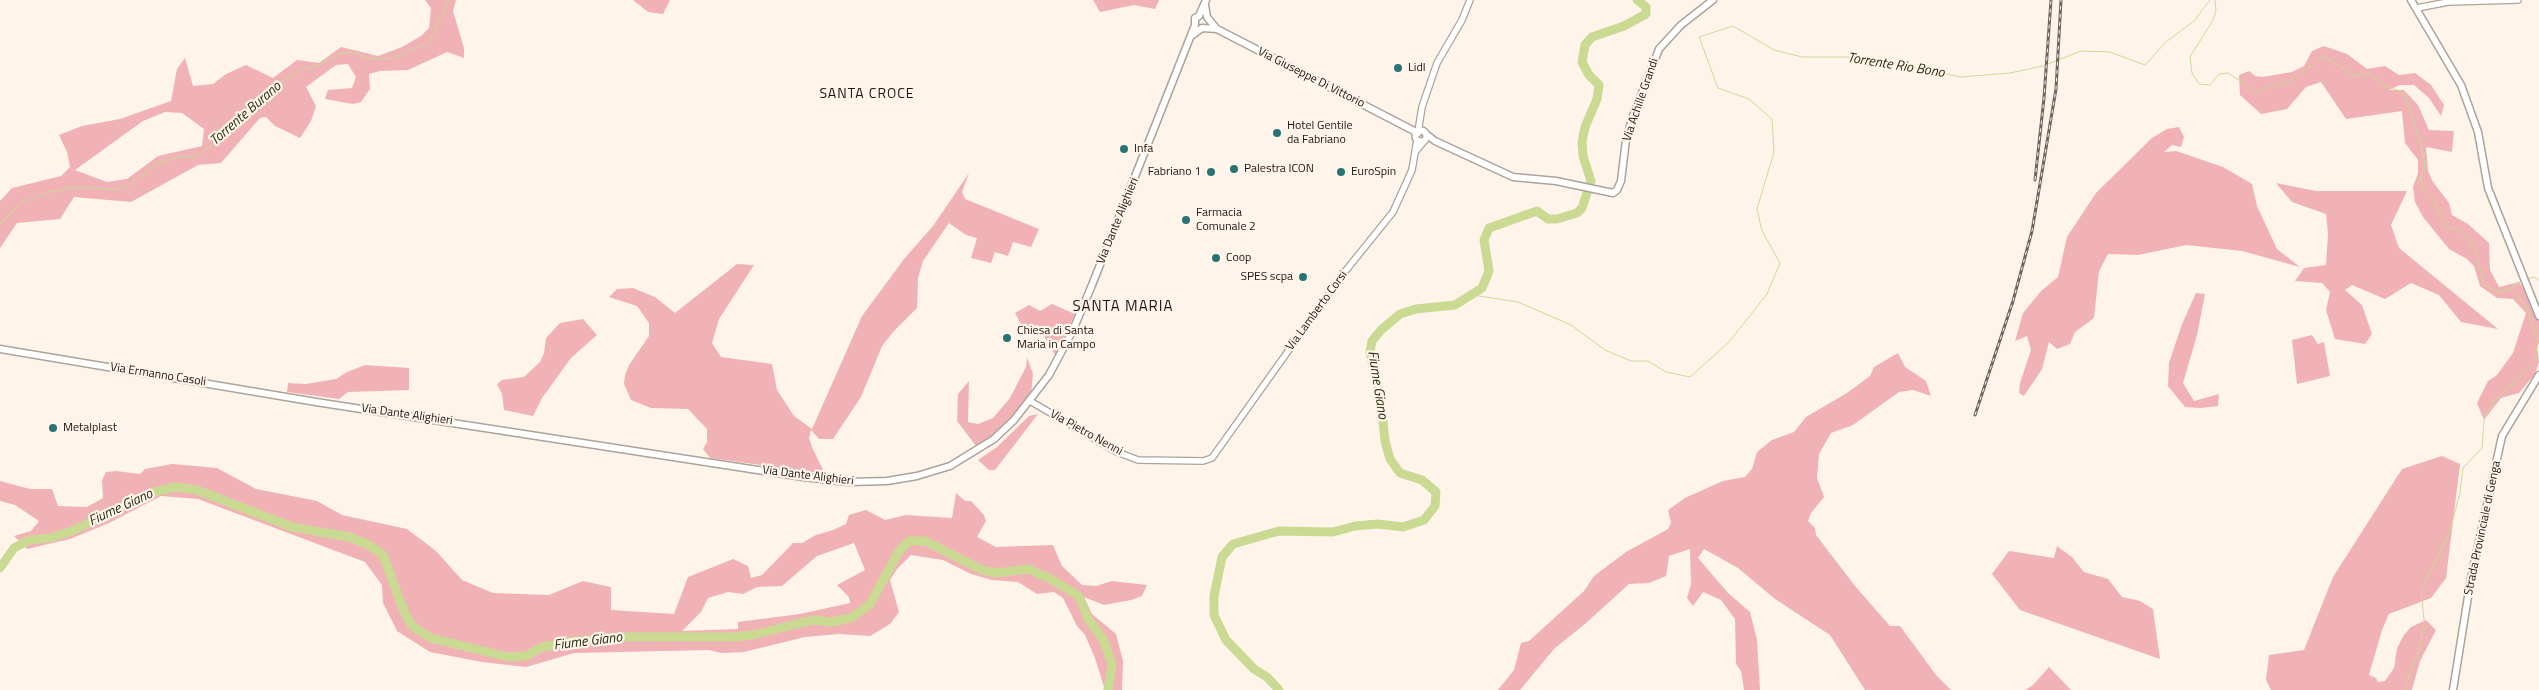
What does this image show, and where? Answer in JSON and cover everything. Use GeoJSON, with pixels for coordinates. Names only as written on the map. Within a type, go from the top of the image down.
{"type":"FeatureCollection","features":[{"type":"Feature","properties":{"kind":"main road","name":"Via Dante Alighieri"},"geometry":{"type":"LineString","coordinates":[[1190,37],[1208,24],[1205,17],[1205,0]]}},
{"type":"Feature","properties":{"kind":"main road","name":"Via Achille Grandi"},"geometry":{"type":"LineString","coordinates":[[1421,136],[1514,177],[1556,182],[1614,193],[1618,190],[1621,181],[1626,140],[1659,49],[1681,25],[1714,0]]}},
{"type":"Feature","properties":{"kind":"main road"},"geometry":{"type":"LineString","coordinates":[[2411,0],[2461,85],[2478,132],[2488,188],[2539,316]]}},
{"type":"Feature","properties":{"kind":"main road","name":"Via Dante Alighieri"},"geometry":{"type":"LineString","coordinates":[[316,402],[804,478],[849,482],[887,481],[950,466],[994,440],[1030,401],[1050,375],[1073,330],[1195,25],[1195,18],[1205,17]]}},
{"type":"Feature","properties":{"kind":"main road","name":"Via Giuseppe Di Vittorio"},"geometry":{"type":"LineString","coordinates":[[1205,17],[1217,29],[1421,136]]}},
{"type":"Feature","properties":{"kind":"main road"},"geometry":{"type":"LineString","coordinates":[[1195,25],[1203,28]]}},
{"type":"Feature","properties":{"kind":"main road","name":"Via Giuseppe Di Vittorio"},"geometry":{"type":"LineString","coordinates":[[1203,28],[1217,29]]}},
{"type":"Feature","properties":{"kind":"main road","name":"Via Ermanno Casoli"},"geometry":{"type":"LineString","coordinates":[[0,349],[316,402]]}},
{"type":"Feature","properties":{"kind":"main road","name":"Strada Provinciale di Genga"},"geometry":{"type":"LineString","coordinates":[[2453,690],[2472,578],[2502,436],[2539,375]]}},
{"type":"Feature","properties":{"kind":"street"},"geometry":{"type":"LineString","coordinates":[[1404,127],[1413,125],[1420,115],[1437,63],[1462,20],[1470,0]]}},
{"type":"Feature","properties":{"kind":"street"},"geometry":{"type":"LineString","coordinates":[[2417,8],[2448,2],[2518,0]]}},
{"type":"Feature","properties":{"kind":"street"},"geometry":{"type":"LineString","coordinates":[[1420,115],[1421,136]]}},
{"type":"Feature","properties":{"kind":"street","name":"Via Lamberto Corsi"},"geometry":{"type":"LineString","coordinates":[[1203,461],[1212,458],[1343,274],[1393,212],[1408,183],[1421,136]]}},
{"type":"Feature","properties":{"kind":"street","name":"Via Pietro Nenni"},"geometry":{"type":"LineString","coordinates":[[1030,401],[1116,452],[1138,460],[1203,461]]}},
{"type":"Feature","properties":{"kind":"shaded area"},"geometry":{"type":"Polygon","coordinates":[[[425,0],[456,0],[453,11],[464,48],[464,58],[447,52],[408,70],[380,71],[369,74],[370,89],[361,102],[353,104],[325,99],[328,90],[352,88],[356,77],[348,64],[336,65],[306,87],[316,106],[311,121],[300,138],[275,126],[266,117],[260,118],[221,163],[198,165],[131,202],[74,197],[60,219],[17,223],[0,248],[0,201],[12,188],[61,176],[70,167],[67,152],[59,135],[82,126],[120,119],[171,101],[177,69],[185,58],[193,86],[213,84],[226,74],[246,65],[273,78],[297,60],[319,63],[341,47],[378,56],[402,47],[421,36],[429,28],[431,8],[425,0]],[[165,112],[143,121],[75,170],[107,182],[127,179],[158,156],[202,146],[204,129],[182,113],[165,112]]]}},
{"type":"Feature","properties":{"kind":"shaded area"},"geometry":{"type":"Polygon","coordinates":[[[633,0],[670,0],[663,14],[648,12],[633,0]]]}},
{"type":"Feature","properties":{"kind":"shaded area"},"geometry":{"type":"Polygon","coordinates":[[[1093,0],[1159,0],[1155,9],[1134,5],[1100,12],[1093,0]]]}},
{"type":"Feature","properties":{"kind":"shaded area"},"geometry":{"type":"Polygon","coordinates":[[[2324,46],[2347,54],[2367,69],[2385,66],[2399,75],[2415,73],[2431,85],[2444,105],[2441,116],[2429,98],[2414,85],[2400,85],[2389,90],[2404,90],[2418,105],[2429,130],[2454,131],[2452,152],[2426,147],[2428,171],[2433,182],[2449,203],[2452,215],[2468,224],[2489,243],[2490,270],[2499,287],[2519,282],[2529,296],[2539,320],[2539,343],[2537,346],[2539,362],[2535,374],[2519,393],[2501,398],[2484,420],[2477,403],[2488,381],[2497,375],[2513,353],[2526,313],[2513,299],[2497,298],[2480,286],[2474,266],[2467,259],[2449,249],[2423,217],[2415,202],[2413,187],[2418,173],[2418,160],[2405,143],[2402,111],[2346,119],[2321,82],[2306,87],[2287,109],[2261,114],[2240,95],[2239,75],[2249,71],[2255,76],[2262,77],[2292,72],[2304,66],[2312,51],[2324,46]]]}},
{"type":"Feature","properties":{"kind":"shaded area"},"geometry":{"type":"Polygon","coordinates":[[[2179,127],[2184,137],[2181,147],[2172,145],[2164,152],[2176,151],[2223,167],[2252,184],[2257,206],[2277,249],[2300,267],[2242,251],[2186,245],[2138,255],[2108,254],[2099,271],[2094,318],[2075,332],[2070,344],[2057,349],[2049,342],[2042,369],[2024,396],[2019,393],[2020,383],[2031,350],[2027,336],[2015,341],[2023,313],[2041,291],[2058,277],[2067,237],[2096,193],[2152,138],[2167,129],[2179,127]]]}},
{"type":"Feature","properties":{"kind":"shaded area"},"geometry":{"type":"Polygon","coordinates":[[[969,173],[962,192],[965,199],[1039,229],[1031,247],[1013,242],[1008,256],[995,252],[991,263],[971,258],[977,238],[966,235],[949,223],[923,261],[918,278],[917,308],[882,346],[861,397],[833,439],[819,439],[811,430],[809,438],[825,474],[710,458],[703,449],[707,442],[707,429],[688,409],[651,408],[631,400],[624,384],[625,375],[629,365],[649,336],[649,323],[637,306],[609,297],[617,289],[633,288],[655,297],[675,313],[737,264],[754,265],[719,319],[712,343],[721,357],[772,364],[777,390],[794,416],[812,429],[862,316],[904,259],[933,226],[969,173]]]}},
{"type":"Feature","properties":{"kind":"shaded area"},"geometry":{"type":"Polygon","coordinates":[[[2276,183],[2316,191],[2407,191],[2391,225],[2399,248],[2498,329],[2461,322],[2439,295],[2411,283],[2385,299],[2352,285],[2345,290],[2362,305],[2372,334],[2365,344],[2335,339],[2326,310],[2330,292],[2322,283],[2295,281],[2304,268],[2326,265],[2328,234],[2326,214],[2292,202],[2276,183]]]}},
{"type":"Feature","properties":{"kind":"shaded area"},"geometry":{"type":"Polygon","coordinates":[[[2196,293],[2205,294],[2197,335],[2183,383],[2194,401],[2219,394],[2218,406],[2185,407],[2168,386],[2169,363],[2182,324],[2196,293]]]}},
{"type":"Feature","properties":{"kind":"shaded area"},"geometry":{"type":"Polygon","coordinates":[[[1052,304],[1075,314],[1055,355],[1038,325],[1023,328],[1015,313],[1029,305],[1040,311],[1052,304]]]}},
{"type":"Feature","properties":{"kind":"shaded area"},"geometry":{"type":"Polygon","coordinates":[[[583,319],[597,335],[571,358],[542,398],[533,416],[504,410],[502,394],[497,384],[502,380],[524,377],[540,362],[544,353],[546,338],[560,323],[583,319]]]}},
{"type":"Feature","properties":{"kind":"shaded area"},"geometry":{"type":"Polygon","coordinates":[[[2312,335],[2318,344],[2324,342],[2330,376],[2297,384],[2292,340],[2312,335]]]}},
{"type":"Feature","properties":{"kind":"shaded area"},"geometry":{"type":"Polygon","coordinates":[[[1898,353],[1905,367],[1926,381],[1931,396],[1913,390],[1899,392],[1853,425],[1831,433],[1819,454],[1817,478],[1824,497],[1811,513],[1808,521],[1815,528],[1816,535],[1855,586],[1890,626],[1900,626],[1936,675],[1951,690],[1865,690],[1830,635],[1775,599],[1738,568],[1704,549],[1698,558],[1728,593],[1750,612],[1757,640],[1760,690],[1744,690],[1741,671],[1736,664],[1735,619],[1721,600],[1703,592],[1693,606],[1687,598],[1691,584],[1690,549],[1669,556],[1666,576],[1649,583],[1629,584],[1554,649],[1520,690],[1498,690],[1514,670],[1521,643],[1529,641],[1584,591],[1594,576],[1626,552],[1668,529],[1671,523],[1668,510],[1685,498],[1723,481],[1745,477],[1752,469],[1757,452],[1772,440],[1794,432],[1806,417],[1847,393],[1870,376],[1874,367],[1898,353]]]}},
{"type":"Feature","properties":{"kind":"shaded area"},"geometry":{"type":"Polygon","coordinates":[[[1027,357],[1033,374],[1031,394],[1010,420],[989,439],[976,446],[957,421],[958,394],[969,381],[968,422],[978,424],[993,418],[1010,398],[1026,367],[1027,357]]]}},
{"type":"Feature","properties":{"kind":"shaded area"},"geometry":{"type":"Polygon","coordinates":[[[365,365],[409,368],[409,390],[348,392],[339,399],[287,392],[288,383],[306,384],[336,379],[347,372],[365,365]]]}},
{"type":"Feature","properties":{"kind":"shaded area"},"geometry":{"type":"Polygon","coordinates":[[[1038,414],[995,470],[989,470],[978,460],[997,447],[1029,416],[1038,414]]]}},
{"type":"Feature","properties":{"kind":"shaded area"},"geometry":{"type":"Polygon","coordinates":[[[2442,456],[2460,464],[2446,578],[2431,598],[2389,614],[2382,630],[2369,675],[2376,678],[2378,682],[2385,681],[2394,668],[2397,648],[2404,635],[2411,627],[2426,620],[2436,630],[2420,661],[2412,690],[2271,690],[2266,680],[2269,655],[2304,650],[2333,577],[2402,469],[2442,456]]]}},
{"type":"Feature","properties":{"kind":"shaded area"},"geometry":{"type":"Polygon","coordinates":[[[172,464],[217,468],[256,489],[317,501],[342,515],[407,529],[436,551],[462,580],[493,593],[549,595],[583,581],[611,587],[611,610],[674,614],[688,577],[733,559],[748,566],[751,578],[762,575],[793,543],[802,543],[816,535],[833,530],[846,524],[849,515],[866,510],[885,520],[906,515],[952,518],[956,493],[965,501],[971,501],[984,515],[986,521],[977,537],[996,547],[1053,545],[1062,566],[1082,585],[1096,586],[1112,581],[1147,585],[1142,596],[1131,600],[1104,605],[1084,597],[1092,614],[1116,634],[1123,661],[1122,690],[1105,690],[1095,658],[1085,635],[1077,626],[1063,598],[1054,592],[1037,594],[1018,582],[992,580],[971,574],[943,560],[911,555],[897,569],[890,580],[899,612],[890,624],[870,636],[839,634],[805,637],[744,652],[721,653],[709,650],[574,653],[526,667],[482,662],[430,652],[397,631],[383,603],[382,585],[365,562],[198,499],[161,496],[109,523],[70,539],[27,549],[14,536],[31,531],[39,521],[15,505],[0,501],[0,481],[30,489],[52,489],[58,506],[87,507],[103,498],[102,480],[106,472],[116,471],[140,474],[145,469],[172,464]],[[854,543],[817,556],[782,586],[757,587],[743,594],[728,592],[708,598],[701,612],[682,631],[738,629],[738,622],[800,614],[850,603],[849,597],[837,585],[865,570],[854,543]]]}},
{"type":"Feature","properties":{"kind":"shaded area"},"geometry":{"type":"Polygon","coordinates":[[[2057,546],[2072,557],[2084,572],[2108,579],[2122,597],[2140,601],[2153,609],[2160,659],[2020,610],[1992,574],[2009,551],[2054,558],[2057,546]]]}},
{"type":"Feature","properties":{"kind":"shaded area"},"geometry":{"type":"Polygon","coordinates":[[[2049,667],[2071,690],[2025,690],[2033,685],[2049,667]]]}},
{"type":"Feature","properties":{"kind":"waterway","name":"Torrente Burano"},"geometry":{"type":"LineString","coordinates":[[0,224],[21,203],[49,192],[71,188],[118,189],[129,185],[158,163],[183,156],[194,157],[220,140],[235,122],[273,87],[305,68],[317,66],[341,53],[350,52],[373,59],[392,58],[425,44],[433,35],[449,0]]}},
{"type":"Feature","properties":{"kind":"waterway","name":"Fiume Giano"},"geometry":{"type":"LineString","coordinates":[[1279,690],[1267,677],[1254,669],[1226,640],[1214,615],[1214,596],[1222,557],[1233,544],[1279,531],[1333,532],[1355,526],[1378,524],[1403,527],[1424,520],[1435,506],[1436,492],[1422,480],[1400,473],[1390,459],[1385,441],[1381,401],[1370,352],[1372,341],[1381,330],[1400,314],[1416,309],[1455,305],[1482,288],[1489,271],[1484,240],[1489,228],[1537,211],[1548,219],[1557,219],[1577,213],[1582,208],[1591,181],[1583,156],[1582,142],[1585,127],[1597,99],[1599,85],[1589,75],[1582,62],[1585,45],[1592,37],[1624,26],[1646,14],[1646,7],[1637,0]]}},
{"type":"Feature","properties":{"kind":"waterway","name":"Torrente Rio Bono"},"geometry":{"type":"LineString","coordinates":[[1473,295],[1518,302],[1571,325],[1605,350],[1631,361],[1648,361],[1666,372],[1690,377],[1729,342],[1767,294],[1780,263],[1762,231],[1757,209],[1774,152],[1772,119],[1749,99],[1718,88],[1699,37],[1733,26],[1774,50],[1802,57],[1857,57],[1961,77],[2010,73],[2043,66],[2081,51],[2110,52],[2145,65],[2166,42],[2194,21],[2210,0]]}},
{"type":"Feature","properties":{"kind":"waterway"},"geometry":{"type":"LineString","coordinates":[[2215,0],[2216,11],[2213,20],[2190,57],[2192,73],[2199,84],[2210,85],[2219,74],[2228,73],[2257,92],[2294,79],[2323,56],[2355,76],[2369,73],[2387,87],[2397,90],[2406,97],[2425,164],[2420,179],[2425,191],[2436,203],[2446,228],[2455,228],[2464,234],[2470,242],[2477,256],[2484,285],[2497,292],[2506,290],[2523,280]]}},
{"type":"Feature","properties":{"kind":"waterway"},"geometry":{"type":"LineString","coordinates":[[2527,279],[2534,277],[2539,280]]}},
{"type":"Feature","properties":{"kind":"waterway"},"geometry":{"type":"LineString","coordinates":[[2404,690],[2420,647],[2424,619],[2421,590],[2449,534],[2460,493],[2463,468],[2482,448],[2484,419],[2494,401],[2522,376],[2533,362],[2539,341],[2521,299],[2507,289]]}},
{"type":"Feature","properties":{"kind":"waterway","name":"Fiume Giano"},"geometry":{"type":"LineString","coordinates":[[0,568],[14,548],[29,540],[50,538],[72,531],[154,492],[175,487],[197,490],[292,527],[349,537],[369,545],[383,555],[403,609],[412,626],[431,638],[508,657],[526,656],[542,647],[568,642],[619,637],[732,637],[753,635],[812,620],[832,622],[853,617],[870,604],[899,551],[909,541],[925,541],[982,570],[996,573],[1028,569],[1049,578],[1079,596],[1088,619],[1103,639],[1112,665],[1108,690]]}},
{"type":"Feature","properties":{"kind":"railway"},"geometry":{"type":"LineString","coordinates":[[2035,180],[2044,98],[2051,0]]}},
{"type":"Feature","properties":{"kind":"railway"},"geometry":{"type":"LineString","coordinates":[[1975,415],[2013,301],[2032,231],[2056,89],[2061,0]]}},
{"type":"Feature","properties":{"kind":"place","name":"Lidl"},"geometry":{"type":"Point","coordinates":[1398,68]}},
{"type":"Feature","properties":{"kind":"place","name":"Hotel Gentile da Fabriano"},"geometry":{"type":"Point","coordinates":[1277,133]}},
{"type":"Feature","properties":{"kind":"place","name":"Infa"},"geometry":{"type":"Point","coordinates":[1124,149]}},
{"type":"Feature","properties":{"kind":"place","name":"Palestra ICON"},"geometry":{"type":"Point","coordinates":[1234,169]}},
{"type":"Feature","properties":{"kind":"place","name":"Fabriano 1"},"geometry":{"type":"Point","coordinates":[1211,172]}},
{"type":"Feature","properties":{"kind":"place","name":"EuroSpin"},"geometry":{"type":"Point","coordinates":[1341,172]}},
{"type":"Feature","properties":{"kind":"place","name":"Farmacia Comunale 2"},"geometry":{"type":"Point","coordinates":[1186,220]}},
{"type":"Feature","properties":{"kind":"place","name":"Coop"},"geometry":{"type":"Point","coordinates":[1216,258]}},
{"type":"Feature","properties":{"kind":"place","name":"SPES scpa"},"geometry":{"type":"Point","coordinates":[1303,277]}},
{"type":"Feature","properties":{"kind":"place","name":"Chiesa di Santa Maria in Campo"},"geometry":{"type":"Point","coordinates":[1007,338]}},
{"type":"Feature","properties":{"kind":"place","name":"Metalplast"},"geometry":{"type":"Point","coordinates":[53,428]}},
{"type":"Feature","properties":{"kind":"district","name":"SANTA CROCE"},"geometry":{"type":"Point","coordinates":[867,95]}},
{"type":"Feature","properties":{"kind":"district","name":"SANTA MARIA"},"geometry":{"type":"Point","coordinates":[1123,307]}}]}
